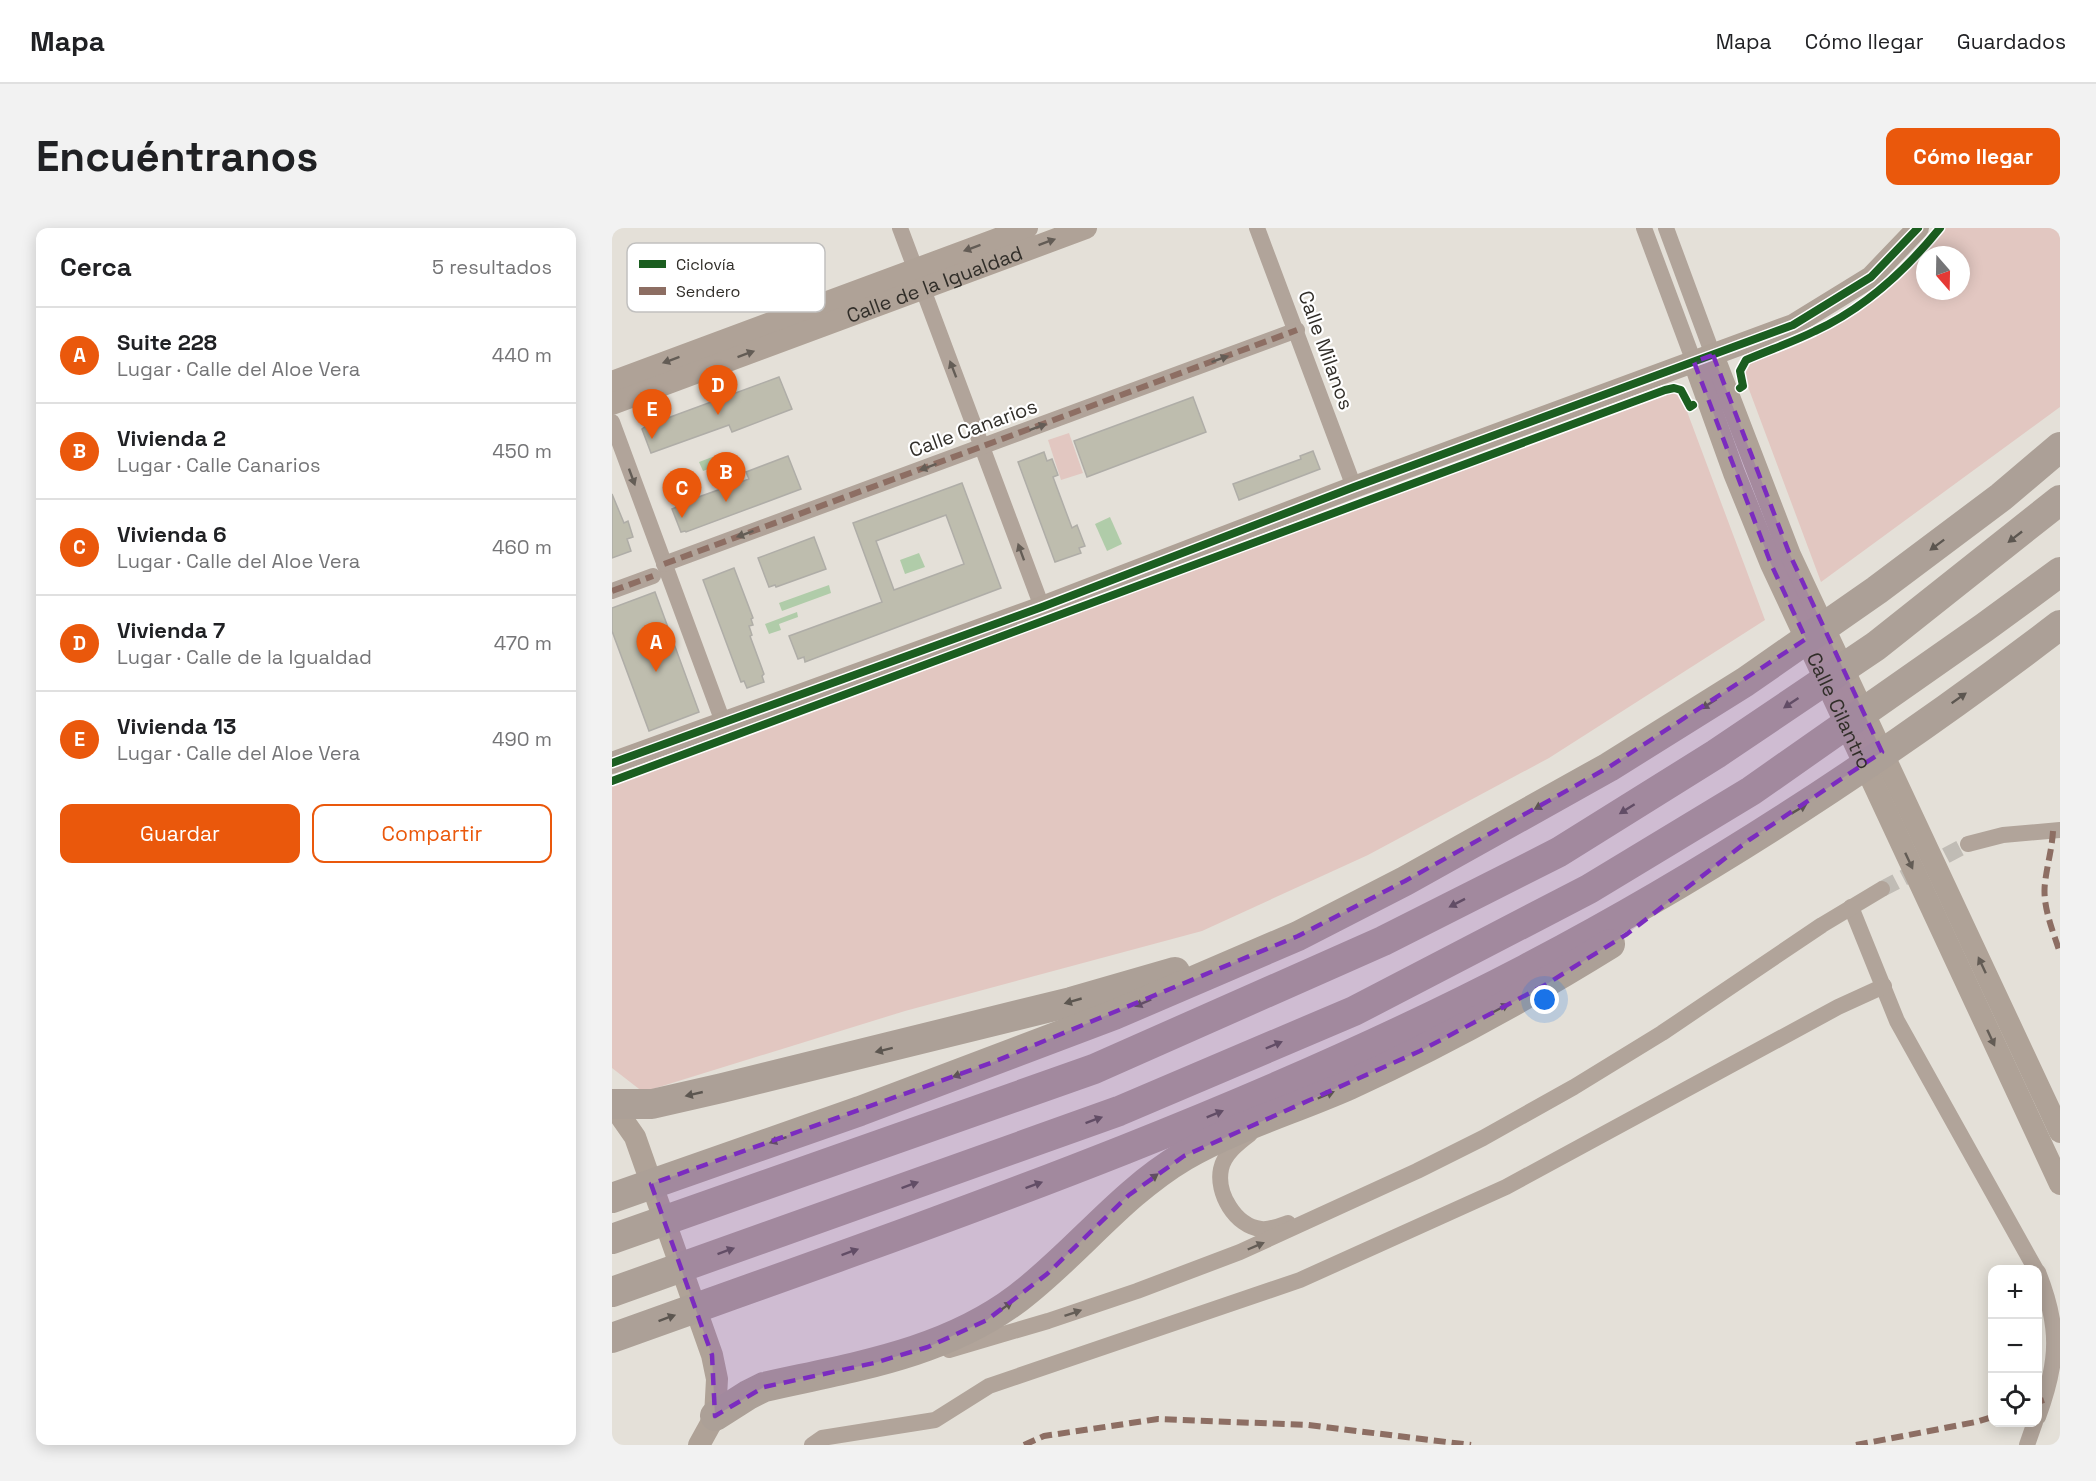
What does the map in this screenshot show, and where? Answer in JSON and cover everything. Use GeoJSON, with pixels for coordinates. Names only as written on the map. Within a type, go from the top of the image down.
{"type":"FeatureCollection","features":[{"type":"Feature","properties":{"kind":"highway"},"geometry":{"type":"LineString","coordinates":[[2001,497],[2028,461],[2060,429]]}},
{"type":"Feature","properties":{"kind":"highway"},"geometry":{"type":"LineString","coordinates":[[612,1197],[860,1111],[1114,1015],[1298,936],[1405,881],[1609,767],[1745,682],[1877,590],[2001,497],[2060,447]]}},
{"type":"Feature","properties":{"kind":"highway"},"geometry":{"type":"LineString","coordinates":[[612,1239],[1094,1069],[1383,941],[1559,852],[1716,754],[1876,646],[2060,500]]}},
{"type":"Feature","properties":{"kind":"highway"},"geometry":{"type":"LineString","coordinates":[[612,1292],[1119,1111],[1354,1011],[1589,889],[1751,791],[2060,572]]}},
{"type":"Feature","properties":{"kind":"highway"},"geometry":{"type":"LineString","coordinates":[[612,1338],[1069,1172],[1224,1110],[1367,1046],[1526,969],[1666,891],[1815,799],[2060,625]]}},
{"type":"Feature","properties":{"kind":"highway"},"geometry":{"type":"LineString","coordinates":[[716,1416],[748,1395],[764,1388],[874,1363],[928,1347],[987,1320],[1047,1274],[1129,1195],[1155,1176],[1208,1143],[1294,1108],[1420,1051],[1545,985],[1627,934],[1749,840]]}},
{"type":"Feature","properties":{"kind":"highway"},"geometry":{"type":"LineString","coordinates":[[612,1104],[652,1104],[698,1094],[1071,1002],[1189,967],[1405,881]]}},
{"type":"Feature","properties":{"kind":"street"},"geometry":{"type":"LineString","coordinates":[[900,228],[1042,607]]}},
{"type":"Feature","properties":{"kind":"street","name":"Calle de la Igualdad"},"geometry":{"type":"LineString","coordinates":[[612,404],[919,279],[1027,228]]}},
{"type":"Feature","properties":{"kind":"street","name":"Calle de la Igualdad"},"geometry":{"type":"LineString","coordinates":[[825,311],[1086,228]]}},
{"type":"Feature","properties":{"kind":"street","name":"Calle Milanos"},"geometry":{"type":"LineString","coordinates":[[1257,228],[1354,487]]}},
{"type":"Feature","properties":{"kind":"street","name":"Calle Cilantro"},"geometry":{"type":"LineString","coordinates":[[1644,228],[1790,555],[1795,593],[1894,802],[2060,1132]]}},
{"type":"Feature","properties":{"kind":"street","name":"Calle Cilantro"},"geometry":{"type":"LineString","coordinates":[[1666,228],[1703,358]]}},
{"type":"Feature","properties":{"kind":"street"},"geometry":{"type":"LineString","coordinates":[[612,763],[1042,607],[1354,487],[1793,325],[1872,277],[1918,228]]}},
{"type":"Feature","properties":{"kind":"street","name":"Calle de la Igualdad"},"geometry":{"type":"LineString","coordinates":[[612,382],[821,312]]}},
{"type":"Feature","properties":{"kind":"street","name":"Calle Canarios"},"geometry":{"type":"LineString","coordinates":[[612,591],[659,570],[1297,330]]}},
{"type":"Feature","properties":{"kind":"street"},"geometry":{"type":"LineString","coordinates":[[612,422],[659,570],[723,722]]}},
{"type":"Feature","properties":{"kind":"street","name":"Calle Cilantro"},"geometry":{"type":"LineString","coordinates":[[1894,802],[2060,1184]]}},
{"type":"Feature","properties":{"kind":"street"},"geometry":{"type":"LineString","coordinates":[[1968,844],[2003,835],[2060,830]]}},
{"type":"Feature","properties":{"kind":"street"},"geometry":{"type":"LineString","coordinates":[[874,1363],[924,1356],[975,1343],[1137,1291],[1240,1252],[1417,1171],[1483,1138],[1574,1087],[1662,1033],[1790,946],[1882,890]]}},
{"type":"Feature","properties":{"kind":"street"},"geometry":{"type":"LineString","coordinates":[[1851,907],[1897,1021],[2034,1265]]}},
{"type":"Feature","properties":{"kind":"street"},"geometry":{"type":"LineString","coordinates":[[812,1445],[822,1438],[935,1420],[989,1386],[1299,1280],[1506,1187],[1838,1007],[1884,986]]}},
{"type":"Feature","properties":{"kind":"street"},"geometry":{"type":"LineString","coordinates":[[612,1104],[635,1137],[712,1355],[717,1379],[716,1416],[699,1445]]}},
{"type":"Feature","properties":{"kind":"street"},"geometry":{"type":"LineString","coordinates":[[1294,1108],[1248,1134],[1227,1154],[1221,1169],[1221,1186],[1226,1202],[1237,1216],[1260,1229],[1273,1228],[1354,1199]]}},
{"type":"Feature","properties":{"kind":"street"},"geometry":{"type":"LineString","coordinates":[[2042,1280],[2059,1330],[2055,1366],[2042,1403]]}},
{"type":"Feature","properties":{"kind":"street"},"geometry":{"type":"LineString","coordinates":[[2026,1445],[2033,1427]]}},
{"type":"Feature","properties":{"kind":"highlighted area"},"geometry":{"type":"Polygon","coordinates":[[[1713,355],[1790,555],[1882,752],[1749,840],[1627,934],[1545,985],[1420,1051],[1184,1156],[1129,1195],[1047,1274],[987,1320],[928,1347],[874,1363],[764,1387],[715,1416],[712,1355],[651,1184],[991,1063],[1298,936],[1405,881],[1609,767],[1806,639],[1771,564],[1694,362],[1713,355]]]}},
{"type":"Feature","properties":{"kind":"shaded area"},"geometry":{"type":"Polygon","coordinates":[[[1943,228],[2060,228],[2060,407],[1821,582],[1744,376],[1746,367],[1750,361],[1812,336],[1862,308],[1916,257],[1916,300],[1970,300],[1970,246],[1926,246],[1943,228]]]}},
{"type":"Feature","properties":{"kind":"shaded area"},"geometry":{"type":"Polygon","coordinates":[[[1671,391],[1677,392],[1682,398],[1765,620],[1549,758],[1368,855],[1202,931],[905,1011],[643,1092],[612,1068],[612,784],[1671,391]]]}},
{"type":"Feature","properties":{"kind":"shaded area"},"geometry":{"type":"Polygon","coordinates":[[[1069,433],[1083,473],[1061,480],[1048,440],[1069,433]]]}},
{"type":"Feature","properties":{"kind":"shaded area"},"geometry":{"type":"Polygon","coordinates":[[[723,453],[727,462],[703,471],[699,462],[723,453]]]}},
{"type":"Feature","properties":{"kind":"shaded area"},"geometry":{"type":"Polygon","coordinates":[[[1110,517],[1122,544],[1107,551],[1095,524],[1110,517]]]}},
{"type":"Feature","properties":{"kind":"shaded area"},"geometry":{"type":"Polygon","coordinates":[[[919,553],[925,567],[905,574],[900,560],[919,553]]]}},
{"type":"Feature","properties":{"kind":"shaded area"},"geometry":{"type":"Polygon","coordinates":[[[829,585],[831,593],[782,611],[779,603],[829,585]]]}},
{"type":"Feature","properties":{"kind":"shaded area"},"geometry":{"type":"Polygon","coordinates":[[[797,612],[798,617],[779,624],[781,630],[769,634],[765,624],[797,612]]]}},
{"type":"Feature","properties":{"kind":"building"},"geometry":{"type":"Polygon","coordinates":[[[779,377],[792,409],[732,432],[729,425],[651,453],[642,429],[646,426],[779,377]]]}},
{"type":"Feature","properties":{"kind":"building"},"geometry":{"type":"Polygon","coordinates":[[[1193,397],[1206,432],[1087,477],[1074,441],[1193,397]]]}},
{"type":"Feature","properties":{"kind":"building"},"geometry":{"type":"Polygon","coordinates":[[[1313,451],[1320,469],[1239,500],[1233,484],[1301,459],[1300,456],[1313,451]]]}},
{"type":"Feature","properties":{"kind":"building"},"geometry":{"type":"Polygon","coordinates":[[[1044,452],[1047,461],[1052,459],[1058,475],[1053,477],[1072,528],[1077,525],[1085,546],[1079,548],[1081,553],[1055,562],[1018,462],[1044,452]]]}},
{"type":"Feature","properties":{"kind":"building"},"geometry":{"type":"Polygon","coordinates":[[[788,456],[801,489],[681,532],[672,509],[677,507],[676,505],[749,479],[746,472],[788,456]]]}},
{"type":"Feature","properties":{"kind":"building"},"geometry":{"type":"Polygon","coordinates":[[[962,483],[1001,588],[805,662],[804,657],[798,659],[789,636],[882,602],[853,523],[962,483]],[[946,515],[876,541],[894,590],[964,564],[946,515]]]}},
{"type":"Feature","properties":{"kind":"building"},"geometry":{"type":"Polygon","coordinates":[[[612,494],[624,523],[628,521],[633,537],[627,539],[631,551],[612,558],[612,494]]]}},
{"type":"Feature","properties":{"kind":"building"},"geometry":{"type":"Polygon","coordinates":[[[814,537],[826,569],[776,587],[775,585],[769,587],[758,558],[814,537]]]}},
{"type":"Feature","properties":{"kind":"building"},"geometry":{"type":"Polygon","coordinates":[[[734,568],[753,618],[751,619],[753,625],[749,626],[752,635],[750,636],[764,674],[762,676],[764,682],[747,688],[744,681],[741,682],[703,580],[734,568]]]}},
{"type":"Feature","properties":{"kind":"building"},"geometry":{"type":"Polygon","coordinates":[[[655,592],[699,712],[649,731],[612,631],[612,608],[655,592]]]}},
{"type":"Feature","properties":{"kind":"tunnel"},"geometry":{"type":"LineString","coordinates":[[1882,889],[1968,844]]}},
{"type":"Feature","properties":{"kind":"marked path"},"geometry":{"type":"LineString","coordinates":[[664,564],[1297,330]]}},
{"type":"Feature","properties":{"kind":"marked path"},"geometry":{"type":"LineString","coordinates":[[612,591],[653,576]]}},
{"type":"Feature","properties":{"kind":"marked path"},"geometry":{"type":"LineString","coordinates":[[2053,831],[2044,892],[2060,953]]}},
{"type":"Feature","properties":{"kind":"marked path"},"geometry":{"type":"LineString","coordinates":[[1856,1445],[1988,1418]]}},
{"type":"Feature","properties":{"kind":"marked path"},"geometry":{"type":"LineString","coordinates":[[1024,1445],[1044,1436],[1158,1419],[1308,1425],[1471,1445]]}},
{"type":"Feature","properties":{"kind":"cycle path"},"geometry":{"type":"LineString","coordinates":[[612,763],[1042,607],[1354,487],[1793,325],[1871,277],[1918,228]]}},
{"type":"Feature","properties":{"kind":"cycle path"},"geometry":{"type":"LineString","coordinates":[[1740,388],[1743,386],[1740,371],[1746,360],[1807,335],[1851,311],[1884,287],[1940,228]]}},
{"type":"Feature","properties":{"kind":"cycle path"},"geometry":{"type":"LineString","coordinates":[[612,781],[1665,390],[1674,388],[1681,390],[1690,407],[1693,405]]}},
{"type":"Feature","properties":{"kind":"place","name":"Vivienda 7"},"geometry":{"type":"Point","coordinates":[718,415]}},
{"type":"Feature","properties":{"kind":"place","name":"Vivienda 13"},"geometry":{"type":"Point","coordinates":[652,439]}},
{"type":"Feature","properties":{"kind":"place","name":"Vivienda 2"},"geometry":{"type":"Point","coordinates":[726,502]}},
{"type":"Feature","properties":{"kind":"place","name":"Vivienda 6"},"geometry":{"type":"Point","coordinates":[682,518]}},
{"type":"Feature","properties":{"kind":"place","name":"Suite 228"},"geometry":{"type":"Point","coordinates":[656,672]}}]}
